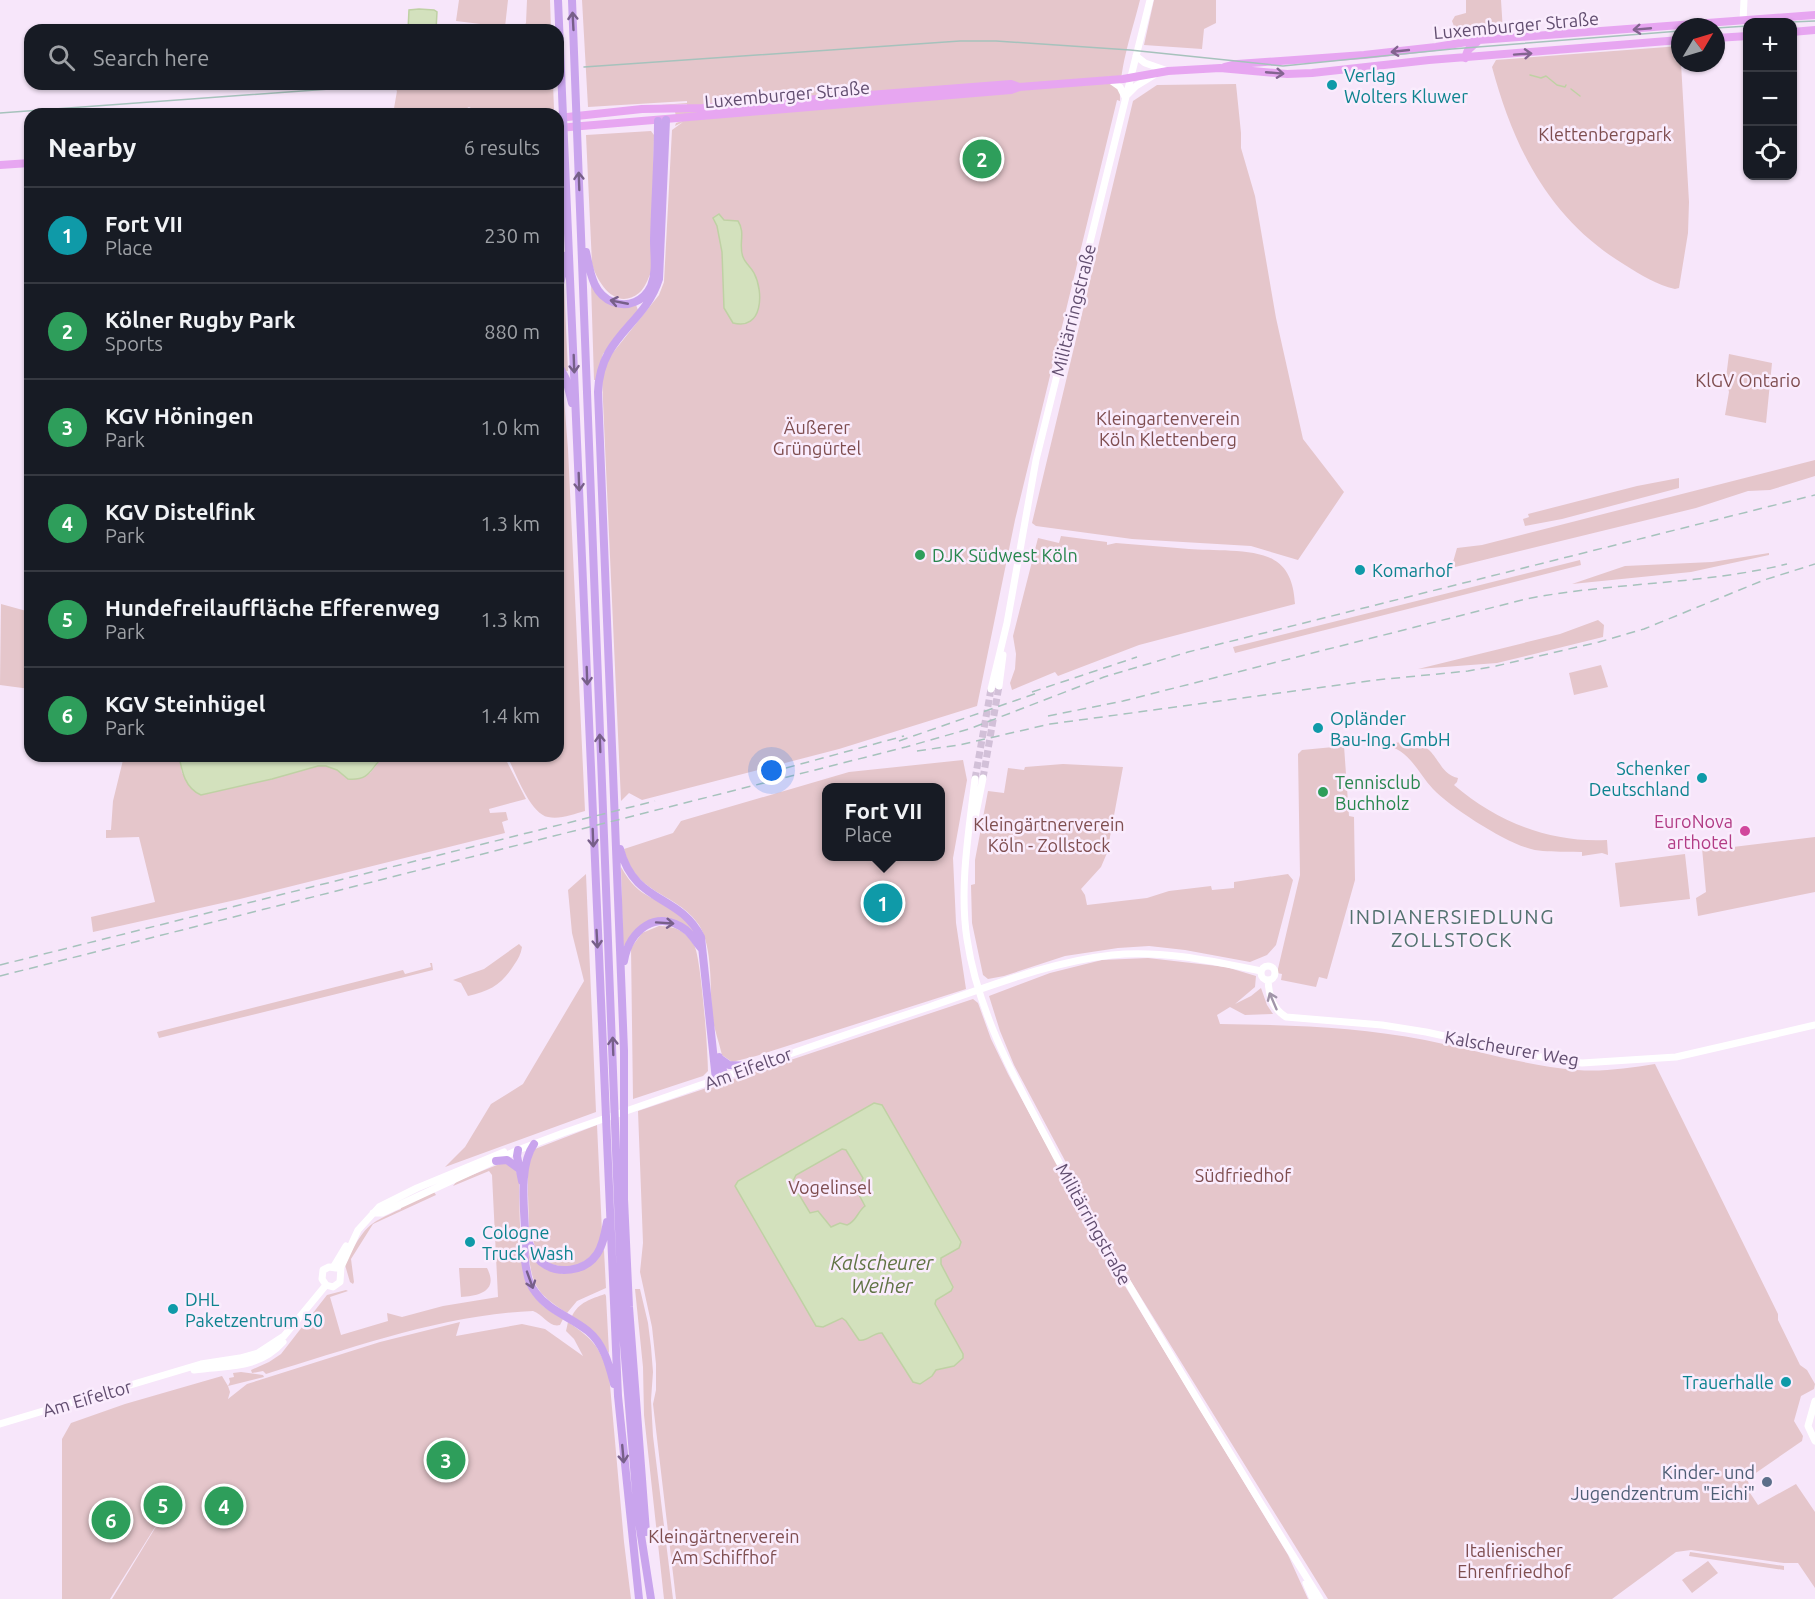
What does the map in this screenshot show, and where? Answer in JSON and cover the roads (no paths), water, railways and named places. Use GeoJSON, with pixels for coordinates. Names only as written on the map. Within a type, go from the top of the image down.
{"type":"FeatureCollection","features":[{"type":"Feature","properties":{"kind":"highway"},"geometry":{"type":"LineString","coordinates":[[558,0],[558,24]]}},
{"type":"Feature","properties":{"kind":"highway"},"geometry":{"type":"LineString","coordinates":[[572,0],[623,1333],[638,1516],[651,1599]]}},
{"type":"Feature","properties":{"kind":"highway"},"geometry":{"type":"LineString","coordinates":[[560,90],[560,108]]}},
{"type":"Feature","properties":{"kind":"highway"},"geometry":{"type":"LineString","coordinates":[[581,228],[591,278],[603,296],[612,302],[623,304],[642,298],[651,286],[655,269],[654,244],[662,118]]}},
{"type":"Feature","properties":{"kind":"highway"},"geometry":{"type":"LineString","coordinates":[[624,1199],[626,1104],[599,380],[607,352],[651,298],[659,279],[662,118]]}},
{"type":"Feature","properties":{"kind":"highway"},"geometry":{"type":"LineString","coordinates":[[564,136],[594,881],[618,1396],[639,1599]]}},
{"type":"Feature","properties":{"kind":"highway"},"geometry":{"type":"LineString","coordinates":[[564,268],[570,243]]}},
{"type":"Feature","properties":{"kind":"highway"},"geometry":{"type":"LineString","coordinates":[[564,375],[577,423]]}},
{"type":"Feature","properties":{"kind":"highway"},"geometry":{"type":"LineString","coordinates":[[592,528],[608,630]]}},
{"type":"Feature","properties":{"kind":"highway"},"geometry":{"type":"LineString","coordinates":[[616,822],[623,861],[631,876],[642,888],[687,916],[695,925],[700,937],[712,1043],[721,1078]]}},
{"type":"Feature","properties":{"kind":"highway"},"geometry":{"type":"LineString","coordinates":[[621,976],[628,944],[642,927],[654,922],[676,924],[690,934],[702,950]]}},
{"type":"Feature","properties":{"kind":"highway"},"geometry":{"type":"LineString","coordinates":[[712,1043],[719,1058],[721,1078]]}},
{"type":"Feature","properties":{"kind":"highway"},"geometry":{"type":"LineString","coordinates":[[719,1058],[729,1065],[754,1066]]}},
{"type":"Feature","properties":{"kind":"highway"},"geometry":{"type":"LineString","coordinates":[[616,1128],[624,1199],[631,1342],[645,1515],[645,1554]]}},
{"type":"Feature","properties":{"kind":"highway"},"geometry":{"type":"LineString","coordinates":[[522,1167],[534,1144]]}},
{"type":"Feature","properties":{"kind":"highway"},"geometry":{"type":"LineString","coordinates":[[518,1150],[522,1153],[525,1261],[530,1283],[541,1299],[588,1331],[598,1342],[607,1359],[618,1396]]}},
{"type":"Feature","properties":{"kind":"highway"},"geometry":{"type":"LineString","coordinates":[[496,1161],[507,1160],[522,1167]]}},
{"type":"Feature","properties":{"kind":"highway"},"geometry":{"type":"LineString","coordinates":[[525,1231],[530,1248],[542,1263],[555,1269],[574,1269],[586,1264],[598,1254],[610,1210]]}},
{"type":"Feature","properties":{"kind":"main road","name":"Militärringstraße"},"geometry":{"type":"LineString","coordinates":[[999,686],[1007,623],[1036,460],[1150,0]]}},
{"type":"Feature","properties":{"kind":"main road"},"geometry":{"type":"LineString","coordinates":[[1743,0],[1744,18]]}},
{"type":"Feature","properties":{"kind":"main road","name":"Luxemburger Straße"},"geometry":{"type":"LineString","coordinates":[[1797,19],[1815,15]]}},
{"type":"Feature","properties":{"kind":"main road","name":"Luxemburger Straße"},"geometry":{"type":"LineString","coordinates":[[1220,68],[1237,64],[1364,55],[1479,40],[1743,29]]}},
{"type":"Feature","properties":{"kind":"main road"},"geometry":{"type":"LineString","coordinates":[[1725,38],[1743,30]]}},
{"type":"Feature","properties":{"kind":"main road"},"geometry":{"type":"LineString","coordinates":[[1797,32],[1815,30]]}},
{"type":"Feature","properties":{"kind":"main road"},"geometry":{"type":"LineString","coordinates":[[1465,56],[1470,46],[1479,40]]}},
{"type":"Feature","properties":{"kind":"main road","name":"Luxemburger Straße"},"geometry":{"type":"LineString","coordinates":[[564,127],[995,92],[1019,87],[1130,78],[1168,71],[1220,68],[1287,74],[1312,73],[1465,56],[1671,41]]}},
{"type":"Feature","properties":{"kind":"main road"},"geometry":{"type":"LineString","coordinates":[[1455,44],[1462,47],[1465,56]]}},
{"type":"Feature","properties":{"kind":"main road"},"geometry":{"type":"LineString","coordinates":[[1136,56],[1145,63],[1168,71]]}},
{"type":"Feature","properties":{"kind":"main road"},"geometry":{"type":"LineString","coordinates":[[1312,73],[1307,68],[1307,64],[1320,57]]}},
{"type":"Feature","properties":{"kind":"main road"},"geometry":{"type":"LineString","coordinates":[[1110,80],[1120,87],[1125,97],[1136,86],[1156,73]]}},
{"type":"Feature","properties":{"kind":"main road","name":"Luxemburger Straße"},"geometry":{"type":"LineString","coordinates":[[564,114],[674,109],[1011,84],[1019,87]]}},
{"type":"Feature","properties":{"kind":"main road"},"geometry":{"type":"LineString","coordinates":[[656,108],[662,118],[674,109]]}},
{"type":"Feature","properties":{"kind":"main road"},"geometry":{"type":"LineString","coordinates":[[0,165],[24,163]]}},
{"type":"Feature","properties":{"kind":"main road","name":"Militärringstraße"},"geometry":{"type":"LineString","coordinates":[[991,688],[1007,623]]}},
{"type":"Feature","properties":{"kind":"main road","name":"Militärringstraße"},"geometry":{"type":"LineString","coordinates":[[979,779],[967,856],[965,914],[967,939],[979,990],[999,1046],[1094,1228],[1320,1599]]}},
{"type":"Feature","properties":{"kind":"main road","name":"Am Eifeltor"},"geometry":{"type":"LineString","coordinates":[[373,1213],[382,1213],[534,1144],[754,1066],[979,990],[1071,962],[1118,955],[1145,954],[1183,956],[1261,971]]}},
{"type":"Feature","properties":{"kind":"main road"},"geometry":{"type":"LineString","coordinates":[[1268,966],[1274,969],[1274,975],[1268,980],[1263,978],[1261,971],[1268,966]]}},
{"type":"Feature","properties":{"kind":"main road","name":"Kalscheurer Weg"},"geometry":{"type":"LineString","coordinates":[[1268,980],[1272,1003],[1286,1017],[1382,1025],[1426,1032],[1551,1059],[1582,1063],[1676,1057],[1815,1025]]}},
{"type":"Feature","properties":{"kind":"main road","name":"Am Eifeltor"},"geometry":{"type":"LineString","coordinates":[[337,1269],[363,1221],[386,1202],[509,1150],[518,1150]]}},
{"type":"Feature","properties":{"kind":"main road","name":"Am Eifeltor"},"geometry":{"type":"LineString","coordinates":[[327,1268],[337,1269],[342,1278],[338,1284],[331,1287],[326,1285],[322,1274],[327,1268]]}},
{"type":"Feature","properties":{"kind":"main road","name":"Am Eifeltor"},"geometry":{"type":"LineString","coordinates":[[0,1424],[208,1362],[258,1353],[282,1339],[326,1285]]}},
{"type":"Feature","properties":{"kind":"main road"},"geometry":{"type":"LineString","coordinates":[[1815,1401],[1808,1426],[1815,1441]]}},
{"type":"Feature","properties":{"kind":"main road","name":"Militärringstraße"},"geometry":{"type":"LineString","coordinates":[[1298,1564],[1313,1599]]}},
{"type":"Feature","properties":{"kind":"water"},"geometry":{"type":"Polygon","coordinates":[[[409,10],[434,10],[437,12],[436,24],[408,24],[409,10]]]}},
{"type":"Feature","properties":{"kind":"water"},"geometry":{"type":"Polygon","coordinates":[[[719,214],[724,220],[738,221],[743,257],[753,271],[759,290],[760,299],[755,316],[743,324],[733,323],[724,308],[722,252],[717,226],[713,218],[719,214]]]}},
{"type":"Feature","properties":{"kind":"water"},"geometry":{"type":"Polygon","coordinates":[[[180,762],[378,762],[366,776],[356,779],[348,779],[337,770],[326,766],[318,766],[201,795],[191,788],[183,774],[180,762]]]}},
{"type":"Feature","properties":{"kind":"water","name":"Kalscheurer Weiher"},"geometry":{"type":"Polygon","coordinates":[[[874,1103],[882,1105],[961,1242],[959,1248],[941,1258],[941,1264],[953,1287],[951,1291],[936,1300],[935,1304],[963,1354],[963,1358],[954,1366],[936,1370],[932,1376],[920,1384],[913,1382],[882,1333],[859,1340],[842,1318],[823,1327],[816,1326],[735,1186],[738,1181],[874,1103]],[[842,1149],[796,1175],[792,1183],[810,1213],[818,1211],[831,1227],[840,1223],[847,1225],[865,1206],[857,1191],[863,1178],[846,1150],[842,1149]]]}},
{"type":"Feature","properties":{"kind":"waterway"},"geometry":{"type":"LineString","coordinates":[[1530,75],[1541,78],[1546,76],[1557,85],[1565,87],[1566,85]]}},
{"type":"Feature","properties":{"kind":"waterway"},"geometry":{"type":"LineString","coordinates":[[1571,89],[1580,96]]}},
{"type":"Feature","properties":{"kind":"tunnel"},"geometry":{"type":"LineString","coordinates":[[983,778],[999,686]]}},
{"type":"Feature","properties":{"kind":"tunnel"},"geometry":{"type":"LineString","coordinates":[[975,779],[991,689]]}},
{"type":"Feature","properties":{"kind":"tram line"},"geometry":{"type":"LineString","coordinates":[[1797,22],[1815,21]]}},
{"type":"Feature","properties":{"kind":"tram line"},"geometry":{"type":"LineString","coordinates":[[1725,27],[1743,26]]}},
{"type":"Feature","properties":{"kind":"tram line"},"geometry":{"type":"LineString","coordinates":[[584,67],[960,41],[996,41],[1130,50],[1283,66],[1452,49],[1671,32]]}},
{"type":"Feature","properties":{"kind":"tram line"},"geometry":{"type":"LineString","coordinates":[[69,108],[316,90]]}},
{"type":"Feature","properties":{"kind":"tram line"},"geometry":{"type":"LineString","coordinates":[[0,113],[24,111]]}},
{"type":"Feature","properties":{"kind":"railway"},"geometry":{"type":"LineString","coordinates":[[0,976],[906,747],[969,729],[1104,677],[1188,652],[1815,495]]}},
{"type":"Feature","properties":{"kind":"railway"},"geometry":{"type":"LineString","coordinates":[[1048,716],[1123,701],[1526,599],[1591,589],[1722,576],[1787,564]]}},
{"type":"Feature","properties":{"kind":"railway"},"geometry":{"type":"LineString","coordinates":[[917,751],[959,745],[1050,724],[1496,666],[1644,629],[1764,580],[1815,564]]}},
{"type":"Feature","properties":{"kind":"railway"},"geometry":{"type":"LineString","coordinates":[[1032,692],[1137,657]]}},
{"type":"Feature","properties":{"kind":"railway"},"geometry":{"type":"LineString","coordinates":[[899,741],[1040,692]]}},
{"type":"Feature","properties":{"kind":"railway"},"geometry":{"type":"LineString","coordinates":[[786,768],[904,736]]}},
{"type":"Feature","properties":{"kind":"railway"},"geometry":{"type":"LineString","coordinates":[[0,965],[655,801]]}},
{"type":"Feature","properties":{"kind":"place","name":"Verlag Wolters Kluwer"},"geometry":{"type":"Point","coordinates":[1332,85]}},
{"type":"Feature","properties":{"kind":"place","name":"Kölner Rugby Park"},"geometry":{"type":"Point","coordinates":[982,159]}},
{"type":"Feature","properties":{"kind":"place","name":"DJK Südwest Köln"},"geometry":{"type":"Point","coordinates":[920,555]}},
{"type":"Feature","properties":{"kind":"place","name":"Komarhof"},"geometry":{"type":"Point","coordinates":[1360,570]}},
{"type":"Feature","properties":{"kind":"place","name":"Opländer Bau-Ing. GmbH"},"geometry":{"type":"Point","coordinates":[1318,728]}},
{"type":"Feature","properties":{"kind":"place","name":"Schenker Deutschland"},"geometry":{"type":"Point","coordinates":[1702,778]}},
{"type":"Feature","properties":{"kind":"place","name":"Tennisclub Buchholz"},"geometry":{"type":"Point","coordinates":[1323,792]}},
{"type":"Feature","properties":{"kind":"place","name":"EuroNova arthotel"},"geometry":{"type":"Point","coordinates":[1745,831]}},
{"type":"Feature","properties":{"kind":"place","name":"Fort VII"},"geometry":{"type":"Point","coordinates":[883,903]}},
{"type":"Feature","properties":{"kind":"place","name":"Cologne Truck Wash"},"geometry":{"type":"Point","coordinates":[470,1242]}},
{"type":"Feature","properties":{"kind":"place","name":"DHL Paketzentrum 50"},"geometry":{"type":"Point","coordinates":[173,1309]}},
{"type":"Feature","properties":{"kind":"place","name":"Trauerhalle"},"geometry":{"type":"Point","coordinates":[1786,1382]}},
{"type":"Feature","properties":{"kind":"place","name":"KGV Höningen"},"geometry":{"type":"Point","coordinates":[446,1460]}},
{"type":"Feature","properties":{"kind":"place","name":"Kinder- und Jugendzentrum \"Eichi\""},"geometry":{"type":"Point","coordinates":[1767,1482]}},
{"type":"Feature","properties":{"kind":"place","name":"Hundefreilauffläche Efferenweg"},"geometry":{"type":"Point","coordinates":[163,1505]}},
{"type":"Feature","properties":{"kind":"place","name":"KGV Distelfink"},"geometry":{"type":"Point","coordinates":[224,1506]}},
{"type":"Feature","properties":{"kind":"place","name":"KGV Steinhügel"},"geometry":{"type":"Point","coordinates":[111,1520]}},
{"type":"Feature","properties":{"kind":"district","name":"INDIANERSIEDLUNG ZOLLSTOCK"},"geometry":{"type":"Point","coordinates":[1452,928]}},
{"type":"Feature","properties":{"kind":"park label","name":"Klettenbergpark"},"geometry":{"type":"Point","coordinates":[1605,134]}},
{"type":"Feature","properties":{"kind":"park label","name":"KlGV Ontario"},"geometry":{"type":"Point","coordinates":[1748,380]}},
{"type":"Feature","properties":{"kind":"park label","name":"Kleingartenverein Köln Klettenberg"},"geometry":{"type":"Point","coordinates":[1168,428]}},
{"type":"Feature","properties":{"kind":"park label","name":"Äußerer Grüngürtel"},"geometry":{"type":"Point","coordinates":[817,437]}},
{"type":"Feature","properties":{"kind":"park label","name":"Kleingärtnerverein Köln - Zollstock"},"geometry":{"type":"Point","coordinates":[1049,834]}},
{"type":"Feature","properties":{"kind":"park label","name":"Südfriedhof"},"geometry":{"type":"Point","coordinates":[1243,1175]}},
{"type":"Feature","properties":{"kind":"park label","name":"Vogelinsel"},"geometry":{"type":"Point","coordinates":[830,1187]}},
{"type":"Feature","properties":{"kind":"park label","name":"Kleingärtnerverein Am Schiffhof"},"geometry":{"type":"Point","coordinates":[724,1546]}},
{"type":"Feature","properties":{"kind":"park label","name":"Italienischer Ehrenfriedhof"},"geometry":{"type":"Point","coordinates":[1514,1560]}}]}
